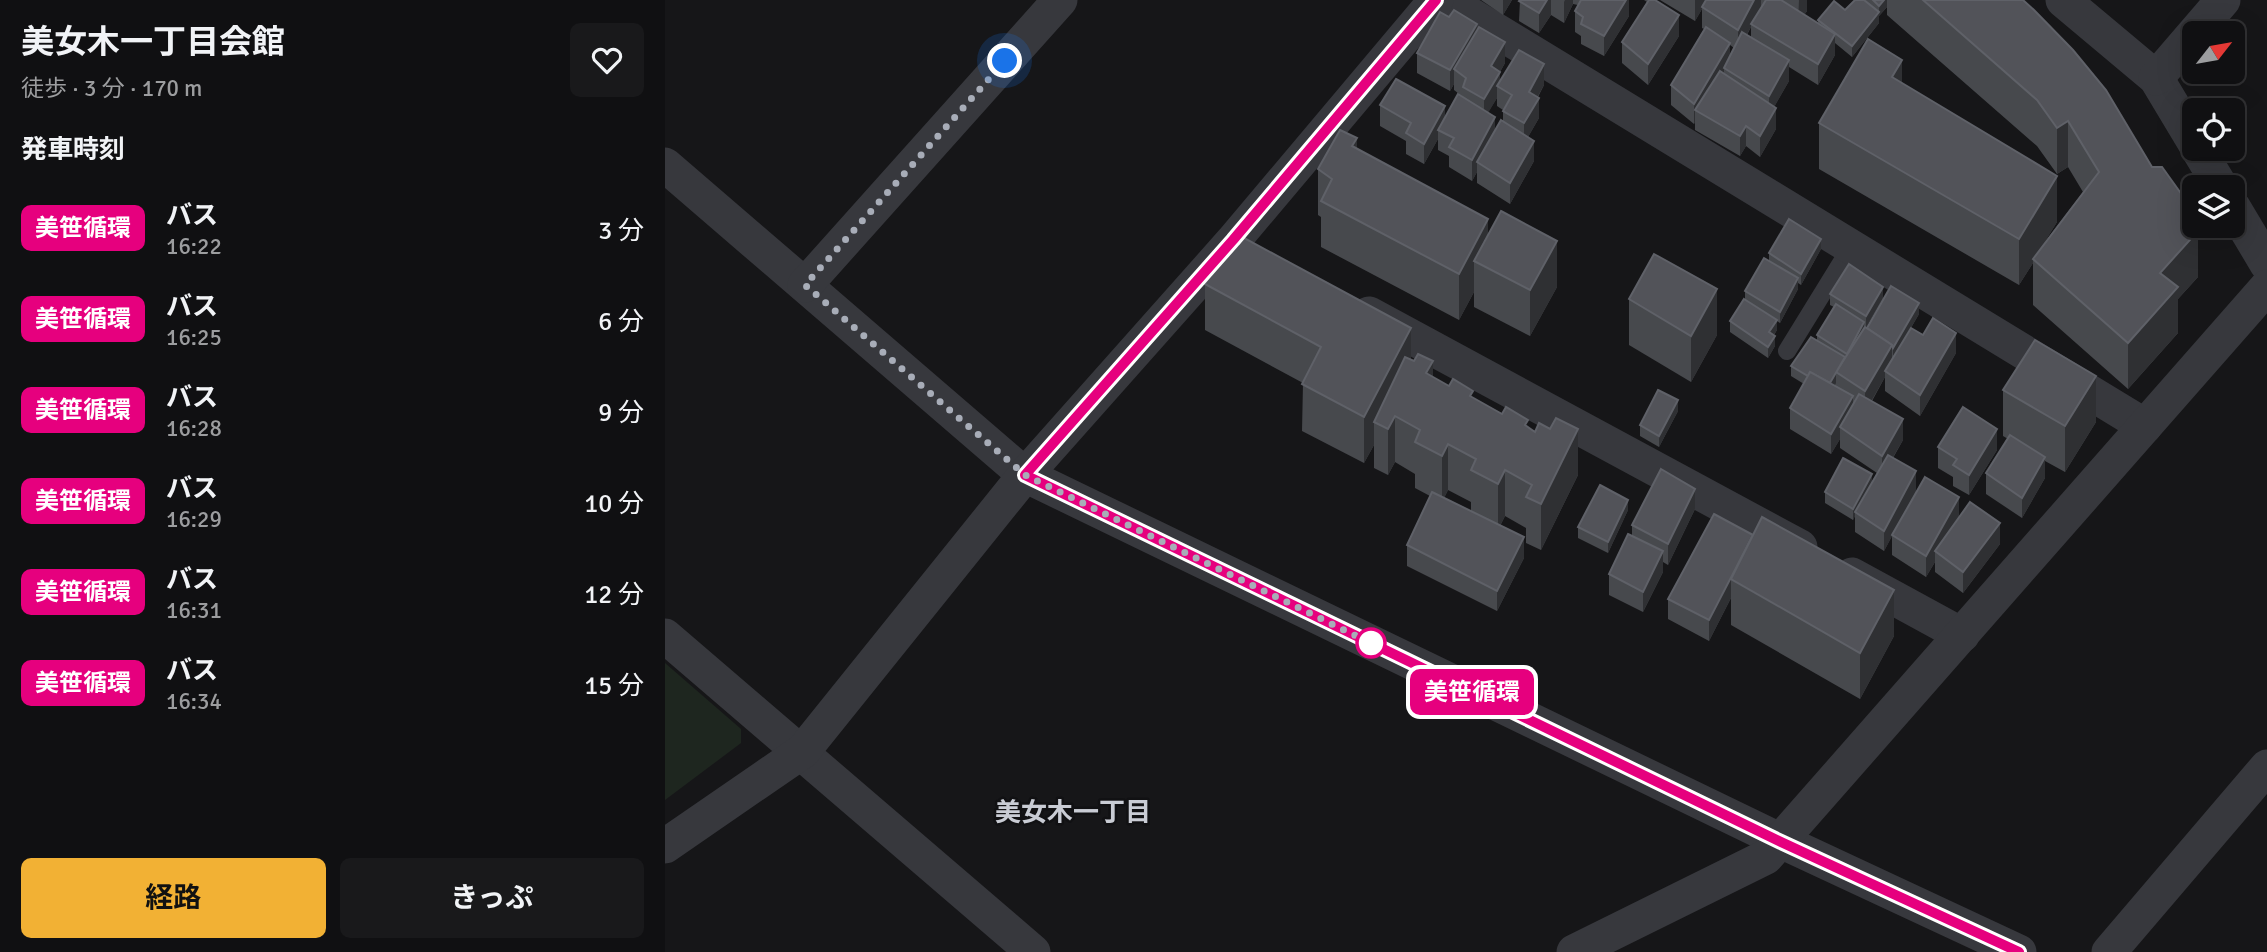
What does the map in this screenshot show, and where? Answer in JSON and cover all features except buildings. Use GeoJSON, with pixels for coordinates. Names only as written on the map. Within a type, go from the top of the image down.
{"type":"FeatureCollection","features":[{"type":"Feature","properties":{"kind":"street"},"geometry":{"type":"LineString","coordinates":[[805,285],[1060,0]]}},
{"type":"Feature","properties":{"kind":"street"},"geometry":{"type":"LineString","coordinates":[[665,846],[803,751],[1025,475],[1245,247],[1436,0]]}},
{"type":"Feature","properties":{"kind":"street"},"geometry":{"type":"LineString","coordinates":[[1446,0],[2145,426]]}},
{"type":"Feature","properties":{"kind":"street"},"geometry":{"type":"LineString","coordinates":[[2063,0],[2156,78],[2182,121]]}},
{"type":"Feature","properties":{"kind":"street"},"geometry":{"type":"LineString","coordinates":[[2156,78],[2223,0]]}},
{"type":"Feature","properties":{"kind":"street"},"geometry":{"type":"LineString","coordinates":[[665,165],[1025,475],[1781,842],[2019,952]]}},
{"type":"Feature","properties":{"kind":"street"},"geometry":{"type":"LineString","coordinates":[[2245,227],[2267,264]]}},
{"type":"Feature","properties":{"kind":"street"},"geometry":{"type":"LineString","coordinates":[[1574,952],[1766,857],[2267,287]]}},
{"type":"Feature","properties":{"kind":"street"},"geometry":{"type":"LineString","coordinates":[[1343,300],[1962,635]]}},
{"type":"Feature","properties":{"kind":"street"},"geometry":{"type":"LineString","coordinates":[[665,636],[803,751],[1033,952]]}},
{"type":"Feature","properties":{"kind":"street"},"geometry":{"type":"LineString","coordinates":[[2109,952],[2267,767]]}},
{"type":"Feature","properties":{"kind":"lane"},"geometry":{"type":"LineString","coordinates":[[1787,351],[1850,247]]}},
{"type":"Feature","properties":{"kind":"shaded area"},"geometry":{"type":"Polygon","coordinates":[[[665,663],[741,729],[741,743],[665,800],[665,663]]]}},
{"type":"Feature","properties":{"kind":"bus line","name":"美笹循環"},"geometry":{"type":"LineString","coordinates":[[1436,0],[1233,240],[1025,475],[1781,842],[2019,952]]}},
{"type":"Feature","properties":{"kind":"district","name":"美女木一丁目"},"geometry":{"type":"Point","coordinates":[1073,813]}},
{"type":"Feature","properties":{"kind":"route"},"geometry":{"type":"LineString","coordinates":[[1005,61],[805,285],[1025,475],[1371,643]]}}]}
